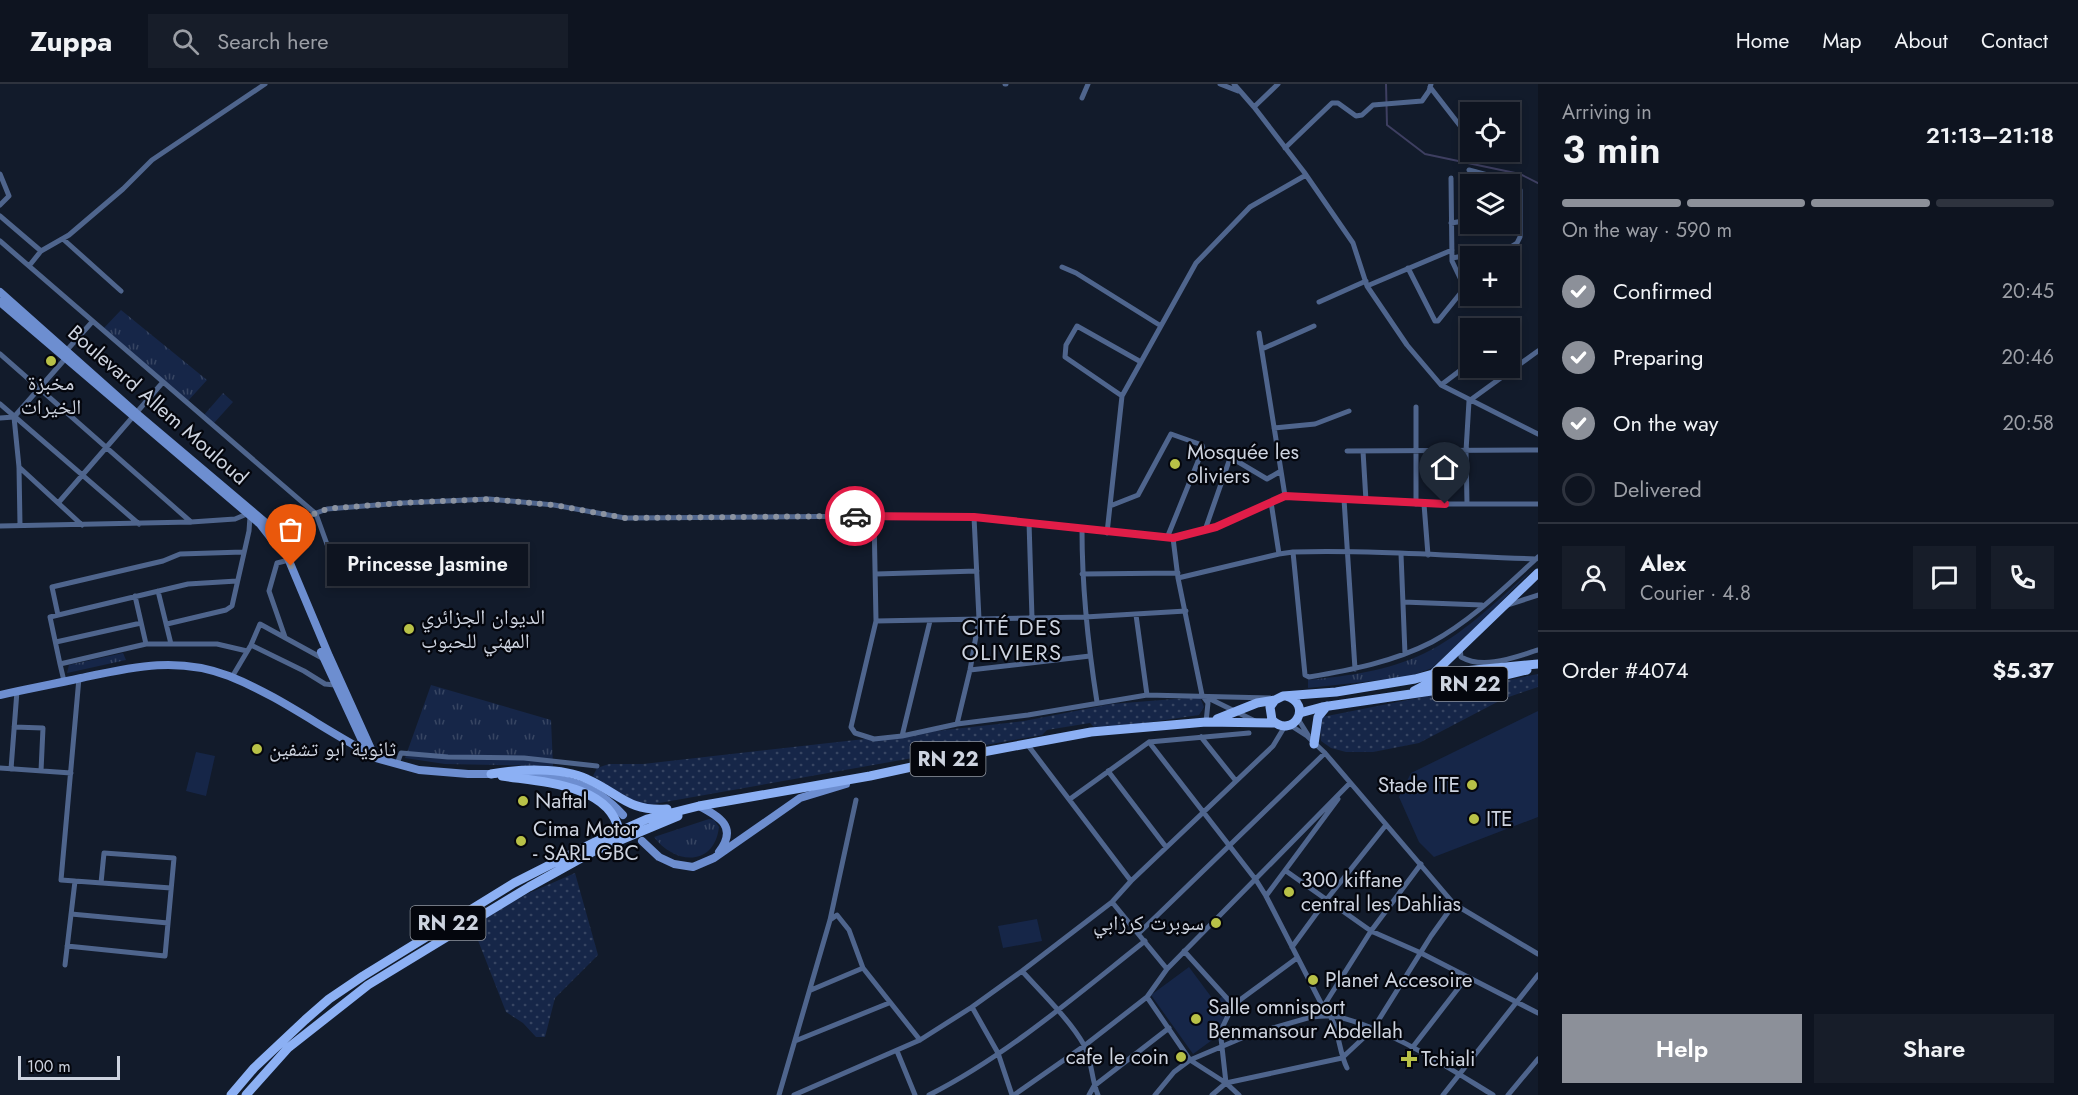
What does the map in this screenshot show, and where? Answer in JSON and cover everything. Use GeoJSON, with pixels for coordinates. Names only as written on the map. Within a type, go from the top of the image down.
{"type":"FeatureCollection","features":[{"type":"Feature","properties":{"kind":"main road","name":"Boulevard Allem Mouloud"},"geometry":{"type":"LineString","coordinates":[[0,292],[68,350],[134,415],[271,536],[285,561],[335,685],[370,752]]}},
{"type":"Feature","properties":{"kind":"main road","name":"Boulevard Allem Mouloud"},"geometry":{"type":"LineString","coordinates":[[0,302],[65,359],[272,530],[282,544],[370,752]]}},
{"type":"Feature","properties":{"kind":"main road"},"geometry":{"type":"LineString","coordinates":[[1401,696],[1429,683],[1434,674],[1538,573]]}},
{"type":"Feature","properties":{"kind":"main road"},"geometry":{"type":"LineString","coordinates":[[1458,650],[1455,660],[1460,667],[1468,671]]}},
{"type":"Feature","properties":{"kind":"main road"},"geometry":{"type":"LineString","coordinates":[[0,695],[136,666],[187,665],[232,677],[370,752],[397,764],[419,770],[547,777],[571,781],[596,791],[623,815]]}},
{"type":"Feature","properties":{"kind":"main road","name":"RN 22"},"geometry":{"type":"LineString","coordinates":[[1206,722],[1257,703],[1279,698],[1336,692],[1434,674],[1538,666]]}},
{"type":"Feature","properties":{"kind":"main road","name":"RN 22"},"geometry":{"type":"LineString","coordinates":[[1293,721],[1327,706],[1452,688],[1538,666]]}},
{"type":"Feature","properties":{"kind":"main road"},"geometry":{"type":"LineString","coordinates":[[1279,698],[1295,700],[1299,708],[1293,721],[1275,723],[1270,712],[1279,698]]}},
{"type":"Feature","properties":{"kind":"main road"},"geometry":{"type":"LineString","coordinates":[[1314,744],[1318,717],[1327,706]]}},
{"type":"Feature","properties":{"kind":"main road","name":"RN 22"},"geometry":{"type":"LineString","coordinates":[[231,1095],[254,1068],[305,1020],[329,999],[363,976],[514,883],[647,819],[699,806],[870,776],[1099,731],[1206,722],[1275,723]]}},
{"type":"Feature","properties":{"kind":"main road"},"geometry":{"type":"LineString","coordinates":[[491,774],[564,772],[586,778],[628,804],[642,808],[656,810],[699,806],[718,816],[726,828],[725,841],[714,858]]}},
{"type":"Feature","properties":{"kind":"main road"},"geometry":{"type":"LineString","coordinates":[[491,774],[562,785],[579,790],[607,808],[615,816],[619,831]]}},
{"type":"Feature","properties":{"kind":"main road"},"geometry":{"type":"LineString","coordinates":[[642,841],[659,857],[674,864],[693,867],[714,858],[800,798],[870,776]]}},
{"type":"Feature","properties":{"kind":"main road","name":"RN 22"},"geometry":{"type":"LineString","coordinates":[[246,1095],[288,1048],[368,985],[528,887],[594,851],[699,806]]}},
{"type":"Feature","properties":{"kind":"street"},"geometry":{"type":"LineString","coordinates":[[29,266],[41,251],[63,239],[123,189],[152,160],[265,84]]}},
{"type":"Feature","properties":{"kind":"street"},"geometry":{"type":"LineString","coordinates":[[1082,98],[1088,84]]}},
{"type":"Feature","properties":{"kind":"street"},"geometry":{"type":"LineString","coordinates":[[1220,84],[1240,92]]}},
{"type":"Feature","properties":{"kind":"street"},"geometry":{"type":"LineString","coordinates":[[1234,84],[1286,148],[1353,243],[1367,283],[1407,345],[1441,385],[1538,434]]}},
{"type":"Feature","properties":{"kind":"street"},"geometry":{"type":"LineString","coordinates":[[1254,107],[1278,84]]}},
{"type":"Feature","properties":{"kind":"street"},"geometry":{"type":"LineString","coordinates":[[1286,148],[1332,103],[1338,103],[1356,116],[1362,115],[1376,104],[1422,101],[1431,86],[1460,126]]}},
{"type":"Feature","properties":{"kind":"street"},"geometry":{"type":"LineString","coordinates":[[1469,170],[1484,174]]}},
{"type":"Feature","properties":{"kind":"street"},"geometry":{"type":"LineString","coordinates":[[0,174],[9,196],[0,205]]}},
{"type":"Feature","properties":{"kind":"street"},"geometry":{"type":"LineString","coordinates":[[1107,532],[1122,396],[1196,263],[1250,207],[1306,175]]}},
{"type":"Feature","properties":{"kind":"street"},"geometry":{"type":"LineString","coordinates":[[1408,268],[1435,321],[1438,321],[1463,290],[1462,282],[1452,261],[1451,178]]}},
{"type":"Feature","properties":{"kind":"street"},"geometry":{"type":"LineString","coordinates":[[0,216],[41,251]]}},
{"type":"Feature","properties":{"kind":"street"},"geometry":{"type":"LineString","coordinates":[[1452,222],[1460,221]]}},
{"type":"Feature","properties":{"kind":"street"},"geometry":{"type":"LineString","coordinates":[[1452,258],[1509,248],[1518,243],[1520,234]]}},
{"type":"Feature","properties":{"kind":"street"},"geometry":{"type":"LineString","coordinates":[[63,239],[121,291]]}},
{"type":"Feature","properties":{"kind":"street"},"geometry":{"type":"LineString","coordinates":[[0,241],[316,514],[328,547]]}},
{"type":"Feature","properties":{"kind":"street"},"geometry":{"type":"LineString","coordinates":[[1319,302],[1452,250]]}},
{"type":"Feature","properties":{"kind":"street"},"geometry":{"type":"LineString","coordinates":[[1062,267],[1076,273],[1161,326]]}},
{"type":"Feature","properties":{"kind":"street"},"geometry":{"type":"LineString","coordinates":[[0,418],[14,417],[65,359],[68,350],[92,322]]}},
{"type":"Feature","properties":{"kind":"street"},"geometry":{"type":"LineString","coordinates":[[1122,396],[1065,357],[1066,345],[1077,326],[1141,362]]}},
{"type":"Feature","properties":{"kind":"street"},"geometry":{"type":"LineString","coordinates":[[1262,349],[1314,326]]}},
{"type":"Feature","properties":{"kind":"street"},"geometry":{"type":"LineString","coordinates":[[1259,333],[1285,496]]}},
{"type":"Feature","properties":{"kind":"street"},"geometry":{"type":"LineString","coordinates":[[1469,400],[1538,351]]}},
{"type":"Feature","properties":{"kind":"street"},"geometry":{"type":"LineString","coordinates":[[0,354],[191,522]]}},
{"type":"Feature","properties":{"kind":"street"},"geometry":{"type":"LineString","coordinates":[[1441,385],[1460,371]]}},
{"type":"Feature","properties":{"kind":"street"},"geometry":{"type":"LineString","coordinates":[[59,502],[163,382]]}},
{"type":"Feature","properties":{"kind":"street"},"geometry":{"type":"LineString","coordinates":[[1467,504],[1466,452],[1469,400]]}},
{"type":"Feature","properties":{"kind":"street"},"geometry":{"type":"LineString","coordinates":[[0,404],[139,524]]}},
{"type":"Feature","properties":{"kind":"street"},"geometry":{"type":"LineString","coordinates":[[1416,407],[1416,504]]}},
{"type":"Feature","properties":{"kind":"street"},"geometry":{"type":"LineString","coordinates":[[1274,428],[1315,424],[1349,411]]}},
{"type":"Feature","properties":{"kind":"street"},"geometry":{"type":"LineString","coordinates":[[14,417],[19,466],[20,525]]}},
{"type":"Feature","properties":{"kind":"street"},"geometry":{"type":"LineString","coordinates":[[1110,506],[1138,495],[1171,434],[1202,444],[1203,449],[1170,538],[1202,695],[1208,703],[1206,722]]}},
{"type":"Feature","properties":{"kind":"street"},"geometry":{"type":"LineString","coordinates":[[1347,452],[1538,450]]}},
{"type":"Feature","properties":{"kind":"street"},"geometry":{"type":"LineString","coordinates":[[1363,451],[1366,501]]}},
{"type":"Feature","properties":{"kind":"street"},"geometry":{"type":"LineString","coordinates":[[1205,530],[1229,461],[1235,460],[1267,479],[1281,471]]}},
{"type":"Feature","properties":{"kind":"street"},"geometry":{"type":"LineString","coordinates":[[19,466],[82,525]]}},
{"type":"Feature","properties":{"kind":"street"},"geometry":{"type":"LineString","coordinates":[[272,530],[327,509],[489,499],[554,505],[625,518],[974,517],[1170,538],[1216,527],[1285,496],[1416,504],[1538,504]]}},
{"type":"Feature","properties":{"kind":"street"},"geometry":{"type":"LineString","coordinates":[[1344,499],[1355,669]]}},
{"type":"Feature","properties":{"kind":"street"},"geometry":{"type":"LineString","coordinates":[[1271,502],[1279,554]]}},
{"type":"Feature","properties":{"kind":"street"},"geometry":{"type":"LineString","coordinates":[[1424,504],[1428,555]]}},
{"type":"Feature","properties":{"kind":"street"},"geometry":{"type":"LineString","coordinates":[[0,526],[191,522],[235,519],[249,515],[249,531],[234,603],[228,609],[167,624]]}},
{"type":"Feature","properties":{"kind":"street"},"geometry":{"type":"LineString","coordinates":[[874,516],[876,621],[851,727],[855,733],[874,739],[957,723],[1028,715],[1147,695],[1279,698]]}},
{"type":"Feature","properties":{"kind":"street"},"geometry":{"type":"LineString","coordinates":[[957,723],[979,619],[974,517]]}},
{"type":"Feature","properties":{"kind":"street"},"geometry":{"type":"LineString","coordinates":[[1029,522],[1032,618]]}},
{"type":"Feature","properties":{"kind":"street"},"geometry":{"type":"LineString","coordinates":[[249,531],[260,524]]}},
{"type":"Feature","properties":{"kind":"street"},"geometry":{"type":"LineString","coordinates":[[1082,530],[1085,617],[1097,702]]}},
{"type":"Feature","properties":{"kind":"street"},"geometry":{"type":"LineString","coordinates":[[1082,574],[1178,575],[1293,552],[1348,551],[1537,558]]}},
{"type":"Feature","properties":{"kind":"street"},"geometry":{"type":"LineString","coordinates":[[58,615],[52,587],[163,561],[180,554],[243,552]]}},
{"type":"Feature","properties":{"kind":"street"},"geometry":{"type":"LineString","coordinates":[[1293,552],[1305,675],[1309,677],[1355,669],[1405,654],[1434,641],[1483,605],[1537,558]]}},
{"type":"Feature","properties":{"kind":"street"},"geometry":{"type":"LineString","coordinates":[[1401,554],[1405,654]]}},
{"type":"Feature","properties":{"kind":"street"},"geometry":{"type":"LineString","coordinates":[[285,561],[278,563],[269,591],[285,637]]}},
{"type":"Feature","properties":{"kind":"street"},"geometry":{"type":"LineString","coordinates":[[876,574],[977,571]]}},
{"type":"Feature","properties":{"kind":"street"},"geometry":{"type":"LineString","coordinates":[[64,681],[50,617],[188,584],[237,581]]}},
{"type":"Feature","properties":{"kind":"street"},"geometry":{"type":"LineString","coordinates":[[158,591],[171,644]]}},
{"type":"Feature","properties":{"kind":"street"},"geometry":{"type":"LineString","coordinates":[[1503,606],[1538,595]]}},
{"type":"Feature","properties":{"kind":"street"},"geometry":{"type":"LineString","coordinates":[[135,596],[146,644]]}},
{"type":"Feature","properties":{"kind":"street"},"geometry":{"type":"LineString","coordinates":[[1403,602],[1483,605]]}},
{"type":"Feature","properties":{"kind":"street"},"geometry":{"type":"LineString","coordinates":[[876,621],[1085,617],[1186,611]]}},
{"type":"Feature","properties":{"kind":"street"},"geometry":{"type":"LineString","coordinates":[[1136,615],[1147,695]]}},
{"type":"Feature","properties":{"kind":"street"},"geometry":{"type":"LineString","coordinates":[[902,735],[930,621]]}},
{"type":"Feature","properties":{"kind":"street"},"geometry":{"type":"LineString","coordinates":[[56,642],[141,623]]}},
{"type":"Feature","properties":{"kind":"street"},"geometry":{"type":"LineString","coordinates":[[232,677],[251,645],[260,624],[324,659]]}},
{"type":"Feature","properties":{"kind":"street"},"geometry":{"type":"LineString","coordinates":[[60,664],[146,644],[217,644],[247,651]]}},
{"type":"Feature","properties":{"kind":"street"},"geometry":{"type":"LineString","coordinates":[[251,645],[325,684],[335,685]]}},
{"type":"Feature","properties":{"kind":"street"},"geometry":{"type":"LineString","coordinates":[[1458,650],[1461,657],[1468,661],[1486,663],[1538,650]]}},
{"type":"Feature","properties":{"kind":"street"},"geometry":{"type":"LineString","coordinates":[[970,670],[1090,656]]}},
{"type":"Feature","properties":{"kind":"street"},"geometry":{"type":"LineString","coordinates":[[79,678],[61,880],[171,888]]}},
{"type":"Feature","properties":{"kind":"street"},"geometry":{"type":"LineString","coordinates":[[11,769],[17,691]]}},
{"type":"Feature","properties":{"kind":"street"},"geometry":{"type":"LineString","coordinates":[[1202,695],[1239,711]]}},
{"type":"Feature","properties":{"kind":"street","name":"RN 22"},"geometry":{"type":"LineString","coordinates":[[1239,711],[1258,722]]}},
{"type":"Feature","properties":{"kind":"street"},"geometry":{"type":"LineString","coordinates":[[1293,721],[1325,753],[1454,904],[1538,954]]}},
{"type":"Feature","properties":{"kind":"street"},"geometry":{"type":"LineString","coordinates":[[1293,721],[1314,744]]}},
{"type":"Feature","properties":{"kind":"street"},"geometry":{"type":"LineString","coordinates":[[794,1095],[810,1092],[920,1040],[972,1007],[1022,971],[1112,902],[1166,847],[1273,746],[1293,721]]}},
{"type":"Feature","properties":{"kind":"street"},"geometry":{"type":"LineString","coordinates":[[14,727],[44,728],[41,771]]}},
{"type":"Feature","properties":{"kind":"street"},"geometry":{"type":"LineString","coordinates":[[1070,799],[1149,742],[1249,733]]}},
{"type":"Feature","properties":{"kind":"street"},"geometry":{"type":"LineString","coordinates":[[1201,737],[1236,781]]}},
{"type":"Feature","properties":{"kind":"street"},"geometry":{"type":"LineString","coordinates":[[1149,742],[1231,846],[1266,896],[1323,1007],[1332,1016],[1342,1058],[1347,1068]]}},
{"type":"Feature","properties":{"kind":"street"},"geometry":{"type":"LineString","coordinates":[[1027,744],[1131,881]]}},
{"type":"Feature","properties":{"kind":"street"},"geometry":{"type":"LineString","coordinates":[[397,764],[402,753],[412,753],[448,757],[524,758],[597,766]]}},
{"type":"Feature","properties":{"kind":"street"},"geometry":{"type":"LineString","coordinates":[[1139,933],[1325,753]]}},
{"type":"Feature","properties":{"kind":"street"},"geometry":{"type":"LineString","coordinates":[[0,768],[71,773]]}},
{"type":"Feature","properties":{"kind":"street"},"geometry":{"type":"LineString","coordinates":[[1108,771],[1166,847]]}},
{"type":"Feature","properties":{"kind":"street"},"geometry":{"type":"LineString","coordinates":[[1266,896],[1350,783]]}},
{"type":"Feature","properties":{"kind":"street"},"geometry":{"type":"LineString","coordinates":[[972,1007],[998,1053],[1013,1095],[1084,1046],[1147,997],[1167,969],[1184,951],[1350,783]]}},
{"type":"Feature","properties":{"kind":"street"},"geometry":{"type":"LineString","coordinates":[[779,1095],[830,920],[856,800]]}},
{"type":"Feature","properties":{"kind":"street"},"geometry":{"type":"LineString","coordinates":[[1292,947],[1386,825]]}},
{"type":"Feature","properties":{"kind":"street"},"geometry":{"type":"LineString","coordinates":[[68,946],[165,956],[174,858],[104,853],[101,883]]}},
{"type":"Feature","properties":{"kind":"street"},"geometry":{"type":"LineString","coordinates":[[1311,1017],[1323,1007],[1371,931],[1420,864]]}},
{"type":"Feature","properties":{"kind":"street"},"geometry":{"type":"LineString","coordinates":[[1286,871],[1371,931],[1421,953],[1538,1013]]}},
{"type":"Feature","properties":{"kind":"street"},"geometry":{"type":"LineString","coordinates":[[65,965],[75,881]]}},
{"type":"Feature","properties":{"kind":"street"},"geometry":{"type":"LineString","coordinates":[[1112,902],[1167,969]]}},
{"type":"Feature","properties":{"kind":"street"},"geometry":{"type":"LineString","coordinates":[[1212,1095],[1226,1083],[1342,1058],[1373,1029],[1454,904]]}},
{"type":"Feature","properties":{"kind":"street"},"geometry":{"type":"LineString","coordinates":[[71,914],[168,923]]}},
{"type":"Feature","properties":{"kind":"street"},"geometry":{"type":"LineString","coordinates":[[830,920],[837,915],[849,930],[863,968],[920,1040]]}},
{"type":"Feature","properties":{"kind":"street"},"geometry":{"type":"LineString","coordinates":[[929,1095],[974,1070],[1058,1011],[1145,941]]}},
{"type":"Feature","properties":{"kind":"street"},"geometry":{"type":"LineString","coordinates":[[1184,951],[1233,1005]]}},
{"type":"Feature","properties":{"kind":"street"},"geometry":{"type":"LineString","coordinates":[[1226,1083],[1221,1038],[1223,1026],[1233,1005],[1297,958]]}},
{"type":"Feature","properties":{"kind":"street"},"geometry":{"type":"LineString","coordinates":[[811,990],[863,968]]}},
{"type":"Feature","properties":{"kind":"street"},"geometry":{"type":"LineString","coordinates":[[1022,971],[1058,1011],[1084,1046],[1098,1095]]}},
{"type":"Feature","properties":{"kind":"street"},"geometry":{"type":"LineString","coordinates":[[1443,1095],[1538,975]]}},
{"type":"Feature","properties":{"kind":"street"},"geometry":{"type":"LineString","coordinates":[[1412,1048],[1467,977]]}},
{"type":"Feature","properties":{"kind":"street"},"geometry":{"type":"LineString","coordinates":[[1147,997],[1190,1060],[1226,1083],[1239,1095]]}},
{"type":"Feature","properties":{"kind":"street"},"geometry":{"type":"LineString","coordinates":[[795,1041],[889,1003]]}},
{"type":"Feature","properties":{"kind":"street"},"geometry":{"type":"LineString","coordinates":[[1155,1095],[1174,1072],[1190,1060],[1249,1035],[1311,1017],[1332,1016],[1373,1029],[1412,1048],[1493,1095]]}},
{"type":"Feature","properties":{"kind":"street"},"geometry":{"type":"LineString","coordinates":[[1083,1095],[1169,1028]]}},
{"type":"Feature","properties":{"kind":"street"},"geometry":{"type":"LineString","coordinates":[[897,1051],[915,1095]]}},
{"type":"Feature","properties":{"kind":"street"},"geometry":{"type":"LineString","coordinates":[[1508,1095],[1538,1059]]}},
{"type":"Feature","properties":{"kind":"street"},"geometry":{"type":"LineString","coordinates":[[1089,1095],[1094,1086]]}},
{"type":"Feature","properties":{"kind":"green space"},"geometry":{"type":"Polygon","coordinates":[[[121,310],[207,380],[187,402],[103,329],[121,310]]]}},
{"type":"Feature","properties":{"kind":"green space"},"geometry":{"type":"Polygon","coordinates":[[[223,393],[233,402],[214,423],[204,415],[223,393]]]}},
{"type":"Feature","properties":{"kind":"green space"},"geometry":{"type":"Polygon","coordinates":[[[1534,568],[1432,668],[1408,677],[1308,688],[1308,680],[1382,668],[1425,653],[1454,636],[1496,603],[1534,568]]]}},
{"type":"Feature","properties":{"kind":"green space"},"geometry":{"type":"Polygon","coordinates":[[[123,653],[126,660],[67,673],[69,665],[123,653]]]}},
{"type":"Feature","properties":{"kind":"green space"},"geometry":{"type":"Polygon","coordinates":[[[1538,674],[1538,687],[1503,699],[1419,743],[1373,752],[1346,752],[1331,748],[1321,741],[1322,717],[1538,674]]]}},
{"type":"Feature","properties":{"kind":"green space"},"geometry":{"type":"Polygon","coordinates":[[[431,685],[551,720],[553,766],[445,764],[405,758],[431,685]]]}},
{"type":"Feature","properties":{"kind":"green space"},"geometry":{"type":"Polygon","coordinates":[[[1200,697],[1204,707],[1199,715],[1097,730],[1090,723],[1047,730],[1042,735],[648,805],[632,800],[593,776],[597,768],[609,764],[643,764],[1024,721],[1111,704],[1200,697]]]}},
{"type":"Feature","properties":{"kind":"green space","name":"Stade ITE"},"geometry":{"type":"Polygon","coordinates":[[[1538,711],[1538,817],[1434,857],[1419,842],[1399,797],[1411,773],[1538,711]]]}},
{"type":"Feature","properties":{"kind":"green space"},"geometry":{"type":"Polygon","coordinates":[[[196,752],[215,756],[206,796],[186,791],[196,752]]]}},
{"type":"Feature","properties":{"kind":"green space"},"geometry":{"type":"Polygon","coordinates":[[[709,819],[714,820],[719,827],[716,840],[710,850],[702,855],[692,858],[682,857],[662,846],[654,837],[709,819]]]}},
{"type":"Feature","properties":{"kind":"green space"},"geometry":{"type":"Polygon","coordinates":[[[575,873],[598,955],[555,998],[545,1037],[536,1037],[523,1023],[506,1012],[472,925],[527,894],[575,873]]]}},
{"type":"Feature","properties":{"kind":"green space"},"geometry":{"type":"Polygon","coordinates":[[[1037,919],[1042,941],[1003,948],[998,926],[1037,919]]]}},
{"type":"Feature","properties":{"kind":"green space","name":"Salle omnisport Benmansour Abdellah"},"geometry":{"type":"Polygon","coordinates":[[[1189,967],[1215,1002],[1223,996],[1228,1004],[1219,1035],[1193,1054],[1151,995],[1189,967]]]}},
{"type":"Feature","properties":{"kind":"waterway"},"geometry":{"type":"LineString","coordinates":[[1386,84],[1387,125],[1425,154],[1520,174],[1538,183]]}},
{"type":"Feature","properties":{"kind":"way so far"},"geometry":{"type":"LineString","coordinates":[[291,566],[282,544],[272,530],[327,509],[336,508],[489,499],[554,505],[625,518],[855,516]]}},
{"type":"Feature","properties":{"kind":"place","name":"مخبزة الخيرات"},"geometry":{"type":"Point","coordinates":[51,361]}},
{"type":"Feature","properties":{"kind":"place","name":"Mosquée les oliviers"},"geometry":{"type":"Point","coordinates":[1175,464]}},
{"type":"Feature","properties":{"kind":"place","name":"Princesse Jasmine"},"geometry":{"type":"Point","coordinates":[291,566]}},
{"type":"Feature","properties":{"kind":"place","name":"الديوان الجزائري المهني للحبوب"},"geometry":{"type":"Point","coordinates":[409,629]}},
{"type":"Feature","properties":{"kind":"place","name":"ثانوية ابو تشفين"},"geometry":{"type":"Point","coordinates":[257,749]}},
{"type":"Feature","properties":{"kind":"place","name":"Stade ITE"},"geometry":{"type":"Point","coordinates":[1472,785]}},
{"type":"Feature","properties":{"kind":"place","name":"Naftal"},"geometry":{"type":"Point","coordinates":[523,801]}},
{"type":"Feature","properties":{"kind":"place","name":"ITE"},"geometry":{"type":"Point","coordinates":[1474,819]}},
{"type":"Feature","properties":{"kind":"place","name":"Cima Motor - SARL GBC"},"geometry":{"type":"Point","coordinates":[521,841]}},
{"type":"Feature","properties":{"kind":"place","name":"300 kiffane central les Dahlias"},"geometry":{"type":"Point","coordinates":[1289,892]}},
{"type":"Feature","properties":{"kind":"place","name":"سوبرت كرزابي"},"geometry":{"type":"Point","coordinates":[1216,923]}},
{"type":"Feature","properties":{"kind":"place","name":"Planet Accesoire"},"geometry":{"type":"Point","coordinates":[1313,980]}},
{"type":"Feature","properties":{"kind":"place","name":"Salle omnisport Benmansour Abdellah"},"geometry":{"type":"Point","coordinates":[1196,1019]}},
{"type":"Feature","properties":{"kind":"place","name":"cafe le coin"},"geometry":{"type":"Point","coordinates":[1181,1057]}},
{"type":"Feature","properties":{"kind":"place","name":"Tchiali"},"geometry":{"type":"Point","coordinates":[1409,1059]}},
{"type":"Feature","properties":{"kind":"district","name":"CITÉ DES OLIVIERS"},"geometry":{"type":"Point","coordinates":[1012,640]}},
{"type":"Feature","properties":{"kind":"route"},"geometry":{"type":"LineString","coordinates":[[855,516],[974,517],[1173,538],[1216,527],[1285,496],[1445,504]]}}]}
